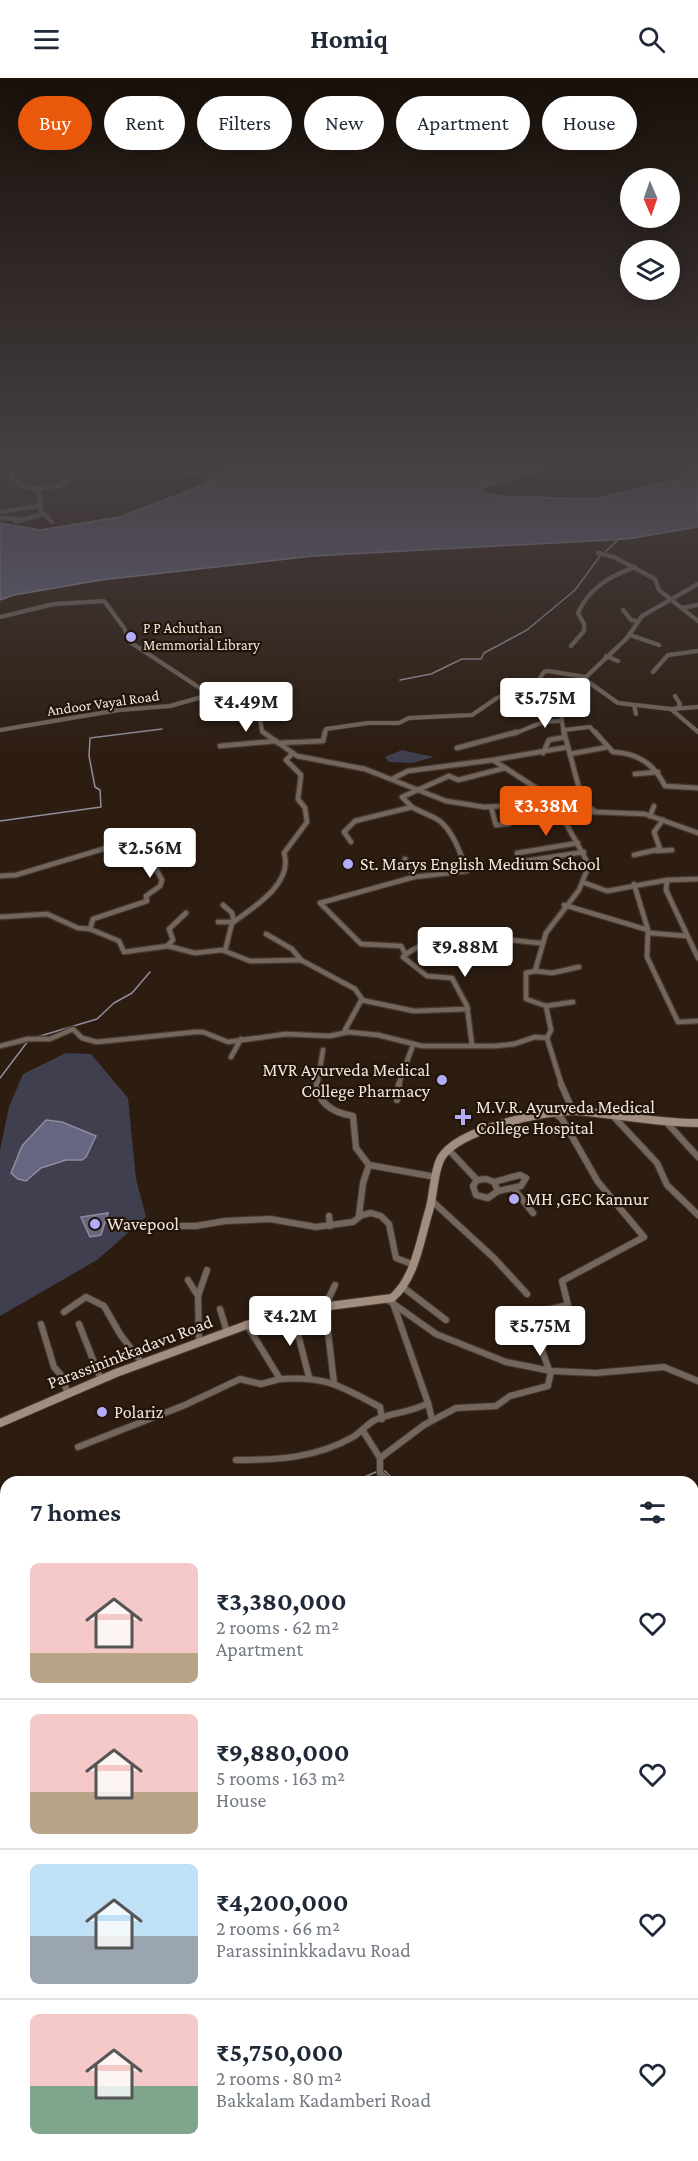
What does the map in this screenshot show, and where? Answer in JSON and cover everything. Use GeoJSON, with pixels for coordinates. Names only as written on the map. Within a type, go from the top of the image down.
{"type":"FeatureCollection","features":[{"type":"Feature","properties":{"kind":"main road"},"geometry":{"type":"LineString","coordinates":[[404,1288],[432,1201],[440,1160],[448,1149],[463,1138],[496,1125],[573,1111],[667,1123],[698,1123]]}},
{"type":"Feature","properties":{"kind":"main road","name":"Parassininkkadavu Road"},"geometry":{"type":"LineString","coordinates":[[0,1423],[142,1363],[247,1325],[292,1311],[390,1301],[404,1288]]}},
{"type":"Feature","properties":{"kind":"street"},"geometry":{"type":"LineString","coordinates":[[622,562],[655,579],[659,590],[698,621]]}},
{"type":"Feature","properties":{"kind":"street"},"geometry":{"type":"LineString","coordinates":[[571,646],[574,640],[584,632],[584,624],[578,613],[584,602],[608,577],[635,567]]}},
{"type":"Feature","properties":{"kind":"street"},"geometry":{"type":"LineString","coordinates":[[596,812],[586,804],[579,788],[563,730],[562,714],[606,656],[630,635],[637,621],[648,611],[697,586]]}},
{"type":"Feature","properties":{"kind":"street"},"geometry":{"type":"LineString","coordinates":[[0,617],[46,605],[104,601],[124,628],[130,642],[218,700],[223,716],[260,718],[262,731],[302,757],[365,769],[446,801],[491,807],[551,805],[573,813],[635,812],[698,833]]}},
{"type":"Feature","properties":{"kind":"street"},"geometry":{"type":"LineString","coordinates":[[682,608],[698,605]]}},
{"type":"Feature","properties":{"kind":"street"},"geometry":{"type":"LineString","coordinates":[[623,610],[631,620],[637,621]]}},
{"type":"Feature","properties":{"kind":"street"},"geometry":{"type":"LineString","coordinates":[[630,635],[659,645]]}},
{"type":"Feature","properties":{"kind":"street"},"geometry":{"type":"LineString","coordinates":[[652,672],[669,655],[698,651]]}},
{"type":"Feature","properties":{"kind":"street"},"geometry":{"type":"LineString","coordinates":[[606,656],[618,661]]}},
{"type":"Feature","properties":{"kind":"street"},"geometry":{"type":"LineString","coordinates":[[220,746],[323,741],[326,729],[333,727],[368,723],[399,723],[405,718],[414,717],[466,716],[482,710],[497,698],[536,684],[544,672],[548,671],[587,679],[618,703],[671,709],[698,707]]}},
{"type":"Feature","properties":{"kind":"street"},"geometry":{"type":"LineString","coordinates":[[513,693],[521,702],[532,703],[550,712],[562,714]]}},
{"type":"Feature","properties":{"kind":"street","name":"Andoor Vayal Road"},"geometry":{"type":"LineString","coordinates":[[0,730],[119,710],[170,706],[209,695]]}},
{"type":"Feature","properties":{"kind":"street"},"geometry":{"type":"LineString","coordinates":[[675,696],[680,704],[678,708]]}},
{"type":"Feature","properties":{"kind":"street"},"geometry":{"type":"LineString","coordinates":[[634,705],[636,714]]}},
{"type":"Feature","properties":{"kind":"street"},"geometry":{"type":"LineString","coordinates":[[671,709],[682,721],[698,732]]}},
{"type":"Feature","properties":{"kind":"street"},"geometry":{"type":"LineString","coordinates":[[457,748],[529,729],[542,720],[561,721]]}},
{"type":"Feature","properties":{"kind":"street"},"geometry":{"type":"LineString","coordinates":[[563,730],[590,727],[614,752],[631,753],[658,772],[667,787],[688,785],[698,788]]}},
{"type":"Feature","properties":{"kind":"street"},"geometry":{"type":"LineString","coordinates":[[543,753],[549,740],[565,737]]}},
{"type":"Feature","properties":{"kind":"street"},"geometry":{"type":"LineString","coordinates":[[392,779],[412,771],[543,753],[568,747]]}},
{"type":"Feature","properties":{"kind":"street"},"geometry":{"type":"LineString","coordinates":[[570,754],[608,747]]}},
{"type":"Feature","properties":{"kind":"street"},"geometry":{"type":"LineString","coordinates":[[225,951],[229,929],[234,922],[252,909],[279,883],[287,862],[284,853],[306,822],[305,808],[298,799],[301,775],[286,760],[293,753]]}},
{"type":"Feature","properties":{"kind":"street"},"geometry":{"type":"LineString","coordinates":[[493,760],[550,797],[551,805]]}},
{"type":"Feature","properties":{"kind":"street"},"geometry":{"type":"LineString","coordinates":[[446,770],[449,776],[458,780],[505,768]]}},
{"type":"Feature","properties":{"kind":"street"},"geometry":{"type":"LineString","coordinates":[[635,774],[658,772]]}},
{"type":"Feature","properties":{"kind":"street"},"geometry":{"type":"LineString","coordinates":[[449,776],[402,797],[412,807],[444,823],[448,832],[453,834],[467,871],[414,877],[320,903],[361,944],[401,946],[405,953],[403,957],[422,973],[452,978],[468,1009],[472,1045]]}},
{"type":"Feature","properties":{"kind":"street"},"geometry":{"type":"LineString","coordinates":[[650,816],[654,806]]}},
{"type":"Feature","properties":{"kind":"street"},"geometry":{"type":"LineString","coordinates":[[351,842],[344,832],[355,821],[412,807]]}},
{"type":"Feature","properties":{"kind":"street"},"geometry":{"type":"LineString","coordinates":[[491,807],[496,825],[509,824]]}},
{"type":"Feature","properties":{"kind":"street"},"geometry":{"type":"LineString","coordinates":[[535,971],[541,944],[564,905],[585,883],[589,865],[584,852],[566,826],[558,809]]}},
{"type":"Feature","properties":{"kind":"street"},"geometry":{"type":"LineString","coordinates":[[656,852],[660,849],[654,832],[663,820]]}},
{"type":"Feature","properties":{"kind":"street"},"geometry":{"type":"LineString","coordinates":[[0,876],[16,875],[79,858],[111,844],[137,841],[158,869],[162,880],[160,886],[146,896],[147,901],[93,919],[90,929]]}},
{"type":"Feature","properties":{"kind":"street"},"geometry":{"type":"LineString","coordinates":[[517,853],[578,843]]}},
{"type":"Feature","properties":{"kind":"street"},"geometry":{"type":"LineString","coordinates":[[634,855],[672,850]]}},
{"type":"Feature","properties":{"kind":"street"},"geometry":{"type":"LineString","coordinates":[[519,862],[584,852]]}},
{"type":"Feature","properties":{"kind":"street"},"geometry":{"type":"LineString","coordinates":[[405,859],[414,877]]}},
{"type":"Feature","properties":{"kind":"street"},"geometry":{"type":"LineString","coordinates":[[585,883],[608,891],[634,884],[698,879]]}},
{"type":"Feature","properties":{"kind":"street"},"geometry":{"type":"LineString","coordinates":[[667,880],[666,890],[698,958]]}},
{"type":"Feature","properties":{"kind":"street"},"geometry":{"type":"LineString","coordinates":[[634,884],[649,931],[647,957],[678,1022],[698,1021]]}},
{"type":"Feature","properties":{"kind":"street"},"geometry":{"type":"LineString","coordinates":[[223,905],[232,913],[234,922]]}},
{"type":"Feature","properties":{"kind":"street"},"geometry":{"type":"LineString","coordinates":[[564,905],[649,931],[687,936]]}},
{"type":"Feature","properties":{"kind":"street"},"geometry":{"type":"LineString","coordinates":[[0,917],[16,917],[25,913],[48,914],[73,928],[90,929],[119,941],[124,952],[167,946],[195,953],[225,951],[250,961],[301,960],[314,964],[355,989],[361,1000],[411,1012],[442,1013],[468,1009]]}},
{"type":"Feature","properties":{"kind":"street"},"geometry":{"type":"LineString","coordinates":[[167,946],[173,940],[169,929],[186,913]]}},
{"type":"Feature","properties":{"kind":"street"},"geometry":{"type":"LineString","coordinates":[[218,922],[234,922]]}},
{"type":"Feature","properties":{"kind":"street"},"geometry":{"type":"LineString","coordinates":[[266,934],[292,949],[301,960]]}},
{"type":"Feature","properties":{"kind":"street"},"geometry":{"type":"LineString","coordinates":[[405,953],[419,944],[477,939],[541,944]]}},
{"type":"Feature","properties":{"kind":"street"},"geometry":{"type":"LineString","coordinates":[[573,1002],[546,1006],[526,999],[524,977],[526,973],[535,971],[552,973],[579,967]]}},
{"type":"Feature","properties":{"kind":"street"},"geometry":{"type":"LineString","coordinates":[[348,1032],[345,1030],[361,1000]]}},
{"type":"Feature","properties":{"kind":"street"},"geometry":{"type":"LineString","coordinates":[[546,1006],[551,1030],[547,1038],[556,1073],[573,1111]]}},
{"type":"Feature","properties":{"kind":"street"},"geometry":{"type":"LineString","coordinates":[[0,1046],[28,1039],[50,1039],[73,1029],[82,1038],[97,1042],[195,1032],[203,1032],[228,1042],[286,1034],[330,1036],[348,1032],[378,1035],[413,1045],[495,1047],[535,1037],[547,1038]]}},
{"type":"Feature","properties":{"kind":"street"},"geometry":{"type":"LineString","coordinates":[[231,1058],[241,1039]]}},
{"type":"Feature","properties":{"kind":"street"},"geometry":{"type":"LineString","coordinates":[[397,1100],[396,1095],[412,1058],[413,1045]]}},
{"type":"Feature","properties":{"kind":"street"},"geometry":{"type":"LineString","coordinates":[[323,1050],[321,1071],[315,1086],[320,1100],[330,1106],[335,1113],[353,1116],[356,1148],[369,1165],[414,1171],[436,1177]]}},
{"type":"Feature","properties":{"kind":"street"},"geometry":{"type":"LineString","coordinates":[[380,1458],[432,1419],[456,1408],[496,1406],[510,1396],[548,1386],[550,1371],[529,1314],[568,1305],[562,1281],[644,1237],[598,1182],[562,1119],[556,1114]]}},
{"type":"Feature","properties":{"kind":"street"},"geometry":{"type":"LineString","coordinates":[[614,1117],[657,1163],[667,1185],[698,1215]]}},
{"type":"Feature","properties":{"kind":"street"},"geometry":{"type":"LineString","coordinates":[[667,1123],[698,1157]]}},
{"type":"Feature","properties":{"kind":"street"},"geometry":{"type":"LineString","coordinates":[[448,1149],[477,1180],[494,1182],[515,1175],[524,1176],[525,1182],[514,1189],[498,1191],[489,1197],[476,1195],[473,1186],[477,1180]]}},
{"type":"Feature","properties":{"kind":"street"},"geometry":{"type":"LineString","coordinates":[[147,1226],[196,1226],[225,1221],[270,1219],[316,1227],[353,1222],[359,1215],[363,1183],[369,1165]]}},
{"type":"Feature","properties":{"kind":"street"},"geometry":{"type":"LineString","coordinates":[[494,1182],[498,1191]]}},
{"type":"Feature","properties":{"kind":"street"},"geometry":{"type":"LineString","coordinates":[[514,1189],[533,1213]]}},
{"type":"Feature","properties":{"kind":"street"},"geometry":{"type":"LineString","coordinates":[[432,1201],[494,1258],[526,1294]]}},
{"type":"Feature","properties":{"kind":"street"},"geometry":{"type":"LineString","coordinates":[[359,1215],[369,1213],[382,1215],[388,1221],[396,1258],[412,1264]]}},
{"type":"Feature","properties":{"kind":"street"},"geometry":{"type":"LineString","coordinates":[[329,1216],[330,1226]]}},
{"type":"Feature","properties":{"kind":"street"},"geometry":{"type":"LineString","coordinates":[[199,1342],[198,1296],[207,1270]]}},
{"type":"Feature","properties":{"kind":"street"},"geometry":{"type":"LineString","coordinates":[[188,1280],[198,1296]]}},
{"type":"Feature","properties":{"kind":"street"},"geometry":{"type":"LineString","coordinates":[[334,1383],[325,1306],[335,1285]]}},
{"type":"Feature","properties":{"kind":"street"},"geometry":{"type":"LineString","coordinates":[[404,1288],[446,1320]]}},
{"type":"Feature","properties":{"kind":"street"},"geometry":{"type":"LineString","coordinates":[[64,1312],[86,1297],[104,1306],[120,1334],[142,1363]]}},
{"type":"Feature","properties":{"kind":"street"},"geometry":{"type":"LineString","coordinates":[[390,1301],[436,1334],[453,1343],[507,1362],[550,1371],[616,1373],[664,1367],[698,1382]]}},
{"type":"Feature","properties":{"kind":"street"},"geometry":{"type":"LineString","coordinates":[[390,1301],[432,1419]]}},
{"type":"Feature","properties":{"kind":"street"},"geometry":{"type":"LineString","coordinates":[[220,1309],[227,1332]]}},
{"type":"Feature","properties":{"kind":"street"},"geometry":{"type":"LineString","coordinates":[[292,1311],[309,1377]]}},
{"type":"Feature","properties":{"kind":"street"},"geometry":{"type":"LineString","coordinates":[[41,1324],[54,1367],[61,1375],[68,1394]]}},
{"type":"Feature","properties":{"kind":"street"},"geometry":{"type":"LineString","coordinates":[[79,1324],[101,1380]]}},
{"type":"Feature","properties":{"kind":"street"},"geometry":{"type":"LineString","coordinates":[[247,1325],[280,1379]]}},
{"type":"Feature","properties":{"kind":"street"},"geometry":{"type":"LineString","coordinates":[[78,1447],[185,1405],[240,1379],[261,1384],[280,1379],[309,1377],[334,1383],[380,1407],[382,1419]]}},
{"type":"Feature","properties":{"kind":"street"},"geometry":{"type":"LineString","coordinates":[[236,1460],[305,1458],[321,1453],[363,1431],[375,1420],[418,1410],[428,1403]]}},
{"type":"Feature","properties":{"kind":"street"},"geometry":{"type":"LineString","coordinates":[[363,1431],[380,1458],[379,1470],[385,1476]]}},
{"type":"Feature","properties":{"kind":"shaded area"},"geometry":{"type":"Polygon","coordinates":[[[402,750],[434,757],[412,763],[389,762],[385,757],[402,750]]]}},
{"type":"Feature","properties":{"kind":"shaded area"},"geometry":{"type":"Polygon","coordinates":[[[66,1053],[91,1054],[128,1098],[136,1179],[146,1217],[97,1260],[0,1316],[0,1150],[9,1107],[23,1074],[66,1053]]]}},
{"type":"Feature","properties":{"kind":"water"},"geometry":{"type":"Polygon","coordinates":[[[0,562],[258,562],[101,580],[14,595],[0,600],[0,562]]]}},
{"type":"Feature","properties":{"kind":"water"},"geometry":{"type":"Polygon","coordinates":[[[46,1120],[62,1122],[96,1136],[86,1157],[82,1160],[66,1160],[41,1168],[26,1181],[18,1179],[11,1173],[22,1146],[46,1120]]]}},
{"type":"Feature","properties":{"kind":"water","name":"Wavepool"},"geometry":{"type":"Polygon","coordinates":[[[108,1213],[101,1235],[90,1237],[81,1217],[108,1213]]]}},
{"type":"Feature","properties":{"kind":"waterway"},"geometry":{"type":"LineString","coordinates":[[400,680],[431,674],[462,659],[481,659],[484,653],[527,630],[575,590],[595,562]]}},
{"type":"Feature","properties":{"kind":"waterway"},"geometry":{"type":"LineString","coordinates":[[0,821],[101,807],[100,790],[95,787],[89,756],[90,738],[162,729]]}},
{"type":"Feature","properties":{"kind":"waterway"},"geometry":{"type":"LineString","coordinates":[[37,1037],[97,1019],[114,1003],[132,993],[150,972]]}},
{"type":"Feature","properties":{"kind":"waterway"},"geometry":{"type":"LineString","coordinates":[[0,1078],[28,1041]]}},
{"type":"Feature","properties":{"kind":"waterway"},"geometry":{"type":"LineString","coordinates":[[381,1471],[385,1471],[390,1476]]}},
{"type":"Feature","properties":{"kind":"waterway"},"geometry":{"type":"LineString","coordinates":[[367,1476],[376,1472]]}},
{"type":"Feature","properties":{"kind":"place","name":"P P Achuthan Memmorial Library"},"geometry":{"type":"Point","coordinates":[131,637]}},
{"type":"Feature","properties":{"kind":"place","name":"St. Marys English Medium School"},"geometry":{"type":"Point","coordinates":[348,864]}},
{"type":"Feature","properties":{"kind":"place","name":"MVR Ayurveda Medical College Pharmacy"},"geometry":{"type":"Point","coordinates":[442,1080]}},
{"type":"Feature","properties":{"kind":"place","name":"M.V.R. Ayurveda Medical College Hospital"},"geometry":{"type":"Point","coordinates":[463,1117]}},
{"type":"Feature","properties":{"kind":"place","name":"MH ,GEC Kannur"},"geometry":{"type":"Point","coordinates":[514,1199]}},
{"type":"Feature","properties":{"kind":"place","name":"Wavepool"},"geometry":{"type":"Point","coordinates":[95,1224]}},
{"type":"Feature","properties":{"kind":"place","name":"Polariz"},"geometry":{"type":"Point","coordinates":[102,1412]}}]}
